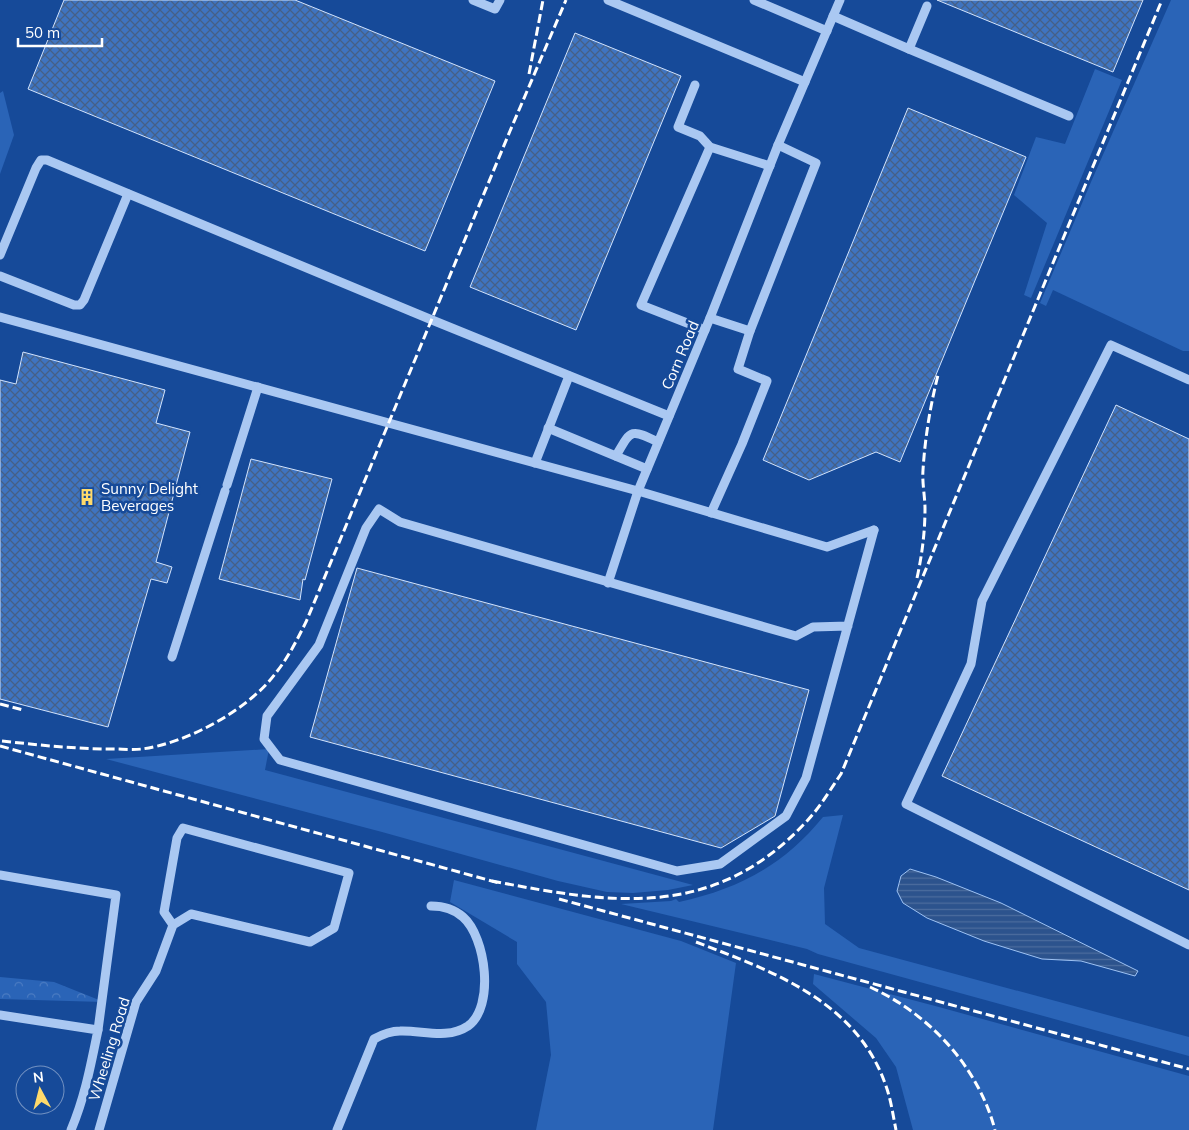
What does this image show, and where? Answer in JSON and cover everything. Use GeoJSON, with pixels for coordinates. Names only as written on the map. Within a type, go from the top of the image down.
{"type":"FeatureCollection","features":[{"type":"Feature","properties":{"kind":"street"},"geometry":{"type":"LineString","coordinates":[[473,0],[495,9],[500,0]]}},
{"type":"Feature","properties":{"kind":"street"},"geometry":{"type":"LineString","coordinates":[[608,0],[805,82]]}},
{"type":"Feature","properties":{"kind":"street"},"geometry":{"type":"LineString","coordinates":[[754,0],[827,31]]}},
{"type":"Feature","properties":{"kind":"street","name":"Corn Road"},"geometry":{"type":"LineString","coordinates":[[608,583],[638,491],[710,318],[778,145],[840,0]]}},
{"type":"Feature","properties":{"kind":"street"},"geometry":{"type":"LineString","coordinates":[[909,49],[927,6]]}},
{"type":"Feature","properties":{"kind":"street"},"geometry":{"type":"LineString","coordinates":[[834,16],[1069,116]]}},
{"type":"Feature","properties":{"kind":"street"},"geometry":{"type":"LineString","coordinates":[[695,85],[678,127],[700,136],[710,147],[770,166]]}},
{"type":"Feature","properties":{"kind":"street"},"geometry":{"type":"LineString","coordinates":[[711,513],[742,444],[767,381],[738,369],[750,331],[816,163],[778,145]]}},
{"type":"Feature","properties":{"kind":"street"},"geometry":{"type":"LineString","coordinates":[[705,330],[642,305],[710,147]]}},
{"type":"Feature","properties":{"kind":"street"},"geometry":{"type":"LineString","coordinates":[[0,255],[36,168],[41,160],[47,160],[669,416]]}},
{"type":"Feature","properties":{"kind":"street"},"geometry":{"type":"LineString","coordinates":[[0,276],[74,305],[80,305],[128,194]]}},
{"type":"Feature","properties":{"kind":"street"},"geometry":{"type":"LineString","coordinates":[[0,317],[638,491],[827,547],[874,530],[848,626],[806,778],[786,816],[720,864],[677,870],[280,760],[264,739],[268,716],[319,645],[366,528],[379,509],[400,522],[796,636],[814,627],[848,626]]}},
{"type":"Feature","properties":{"kind":"street"},"geometry":{"type":"LineString","coordinates":[[710,318],[750,331]]}},
{"type":"Feature","properties":{"kind":"street"},"geometry":{"type":"LineString","coordinates":[[1189,380],[1111,345],[982,601],[970,664],[906,804],[1189,945]]}},
{"type":"Feature","properties":{"kind":"street"},"geometry":{"type":"LineString","coordinates":[[535,463],[569,376]]}},
{"type":"Feature","properties":{"kind":"street"},"geometry":{"type":"LineString","coordinates":[[172,657],[258,387]]}},
{"type":"Feature","properties":{"kind":"street"},"geometry":{"type":"LineString","coordinates":[[548,428],[647,469]]}},
{"type":"Feature","properties":{"kind":"street"},"geometry":{"type":"LineString","coordinates":[[616,456],[626,438],[634,433],[639,433],[658,442]]}},
{"type":"Feature","properties":{"kind":"street"},"geometry":{"type":"LineString","coordinates":[[183,828],[350,872],[334,928],[310,942],[191,914],[173,925],[164,912],[176,838],[183,828]]}},
{"type":"Feature","properties":{"kind":"street"},"geometry":{"type":"LineString","coordinates":[[0,875],[116,895],[98,1030],[83,1099],[71,1130]]}},
{"type":"Feature","properties":{"kind":"street"},"geometry":{"type":"LineString","coordinates":[[336,1130],[374,1038],[386,1033],[401,1031],[439,1034],[455,1032],[468,1026],[476,1018],[482,1004],[484,969],[478,940],[465,918],[443,906],[431,906]]}},
{"type":"Feature","properties":{"kind":"street","name":"Wheeling Road"},"geometry":{"type":"LineString","coordinates":[[99,1130],[136,1002],[156,971],[173,925]]}},
{"type":"Feature","properties":{"kind":"street"},"geometry":{"type":"LineString","coordinates":[[0,1015],[98,1030]]}},
{"type":"Feature","properties":{"kind":"green space"},"geometry":{"type":"Polygon","coordinates":[[[1171,0],[1189,0],[1189,351],[1183,351],[1053,290],[1046,306],[1040,303],[1171,0]]]}},
{"type":"Feature","properties":{"kind":"green space"},"geometry":{"type":"Polygon","coordinates":[[[1095,69],[1122,80],[1031,298],[1024,295],[1047,223],[1014,195],[1036,137],[1065,144],[1095,69]]]}},
{"type":"Feature","properties":{"kind":"green space"},"geometry":{"type":"Polygon","coordinates":[[[3,91],[14,135],[0,174],[0,93],[3,91]]]}},
{"type":"Feature","properties":{"kind":"green space"},"geometry":{"type":"Polygon","coordinates":[[[269,749],[265,770],[693,885],[668,890],[633,893],[607,892],[558,881],[106,759],[269,749]]]}},
{"type":"Feature","properties":{"kind":"green space"},"geometry":{"type":"Polygon","coordinates":[[[843,815],[824,888],[825,924],[859,948],[1189,1037],[1189,1056],[818,954],[807,949],[621,904],[671,901],[676,899],[679,902],[701,897],[741,882],[776,862],[808,834],[823,817],[843,815]]]}},
{"type":"Feature","properties":{"kind":"green space"},"geometry":{"type":"Polygon","coordinates":[[[454,880],[681,941],[736,963],[713,1130],[536,1130],[551,1055],[546,1002],[517,964],[517,942],[450,902],[454,880]]]}},
{"type":"Feature","properties":{"kind":"green space"},"geometry":{"type":"Polygon","coordinates":[[[814,974],[1189,1076],[1189,1130],[913,1130],[896,1067],[876,1038],[813,984],[814,974]]]}},
{"type":"Feature","properties":{"kind":"green space"},"geometry":{"type":"Polygon","coordinates":[[[0,977],[54,982],[104,1002],[0,999],[0,977]]]}},
{"type":"Feature","properties":{"kind":"shaded area"},"geometry":{"type":"Polygon","coordinates":[[[910,869],[936,877],[1001,903],[1138,971],[1135,976],[1081,961],[1042,959],[984,941],[927,918],[903,903],[897,891],[901,876],[910,869]]]}},
{"type":"Feature","properties":{"kind":"building"},"geometry":{"type":"Polygon","coordinates":[[[64,0],[295,0],[495,81],[425,251],[28,89],[64,0]]]}},
{"type":"Feature","properties":{"kind":"building"},"geometry":{"type":"Polygon","coordinates":[[[937,0],[1143,0],[1113,72],[937,0]]]}},
{"type":"Feature","properties":{"kind":"building"},"geometry":{"type":"Polygon","coordinates":[[[575,33],[681,76],[576,330],[470,287],[575,33]]]}},
{"type":"Feature","properties":{"kind":"building"},"geometry":{"type":"Polygon","coordinates":[[[908,108],[1026,157],[900,462],[876,452],[809,480],[763,460],[908,108]]]}},
{"type":"Feature","properties":{"kind":"building","name":"Sunny Delight Beverages"},"geometry":{"type":"Polygon","coordinates":[[[23,352],[165,390],[156,423],[190,432],[156,562],[172,567],[167,583],[151,579],[108,727],[0,699],[0,380],[16,384],[23,352]]]}},
{"type":"Feature","properties":{"kind":"building"},"geometry":{"type":"Polygon","coordinates":[[[1116,405],[1189,439],[1189,890],[942,776],[1116,405]]]}},
{"type":"Feature","properties":{"kind":"building"},"geometry":{"type":"Polygon","coordinates":[[[251,459],[332,479],[305,580],[303,579],[300,600],[219,579],[251,459]]]}},
{"type":"Feature","properties":{"kind":"building"},"geometry":{"type":"Polygon","coordinates":[[[357,568],[809,690],[775,816],[721,848],[310,737],[357,568]]]}},
{"type":"Feature","properties":{"kind":"railway"},"geometry":{"type":"LineString","coordinates":[[529,74],[543,0]]}},
{"type":"Feature","properties":{"kind":"railway"},"geometry":{"type":"LineString","coordinates":[[2,741],[98,749],[139,749],[160,746],[197,732],[233,712],[263,687],[280,668],[306,622],[566,0]]}},
{"type":"Feature","properties":{"kind":"railway"},"geometry":{"type":"LineString","coordinates":[[492,881],[579,895],[620,898],[660,897],[698,890],[736,876],[772,853],[807,821],[816,810],[841,774],[1162,0]]}},
{"type":"Feature","properties":{"kind":"railway"},"geometry":{"type":"LineString","coordinates":[[917,578],[924,526],[923,475],[925,446],[938,375]]}},
{"type":"Feature","properties":{"kind":"railway"},"geometry":{"type":"LineString","coordinates":[[0,704],[23,710]]}},
{"type":"Feature","properties":{"kind":"railway"},"geometry":{"type":"LineString","coordinates":[[0,746],[499,883]]}},
{"type":"Feature","properties":{"kind":"railway"},"geometry":{"type":"LineString","coordinates":[[559,899],[1189,1069]]}},
{"type":"Feature","properties":{"kind":"railway"},"geometry":{"type":"LineString","coordinates":[[696,942],[782,978],[809,993],[833,1011],[855,1032],[873,1057],[888,1091],[896,1130]]}},
{"type":"Feature","properties":{"kind":"railway"},"geometry":{"type":"LineString","coordinates":[[870,987],[892,998],[912,1012],[931,1027],[948,1045],[964,1064],[977,1084],[995,1130]]}},
{"type":"Feature","properties":{"kind":"place","name":"Sunny Delight Beverages"},"geometry":{"type":"Point","coordinates":[87,497]}}]}
